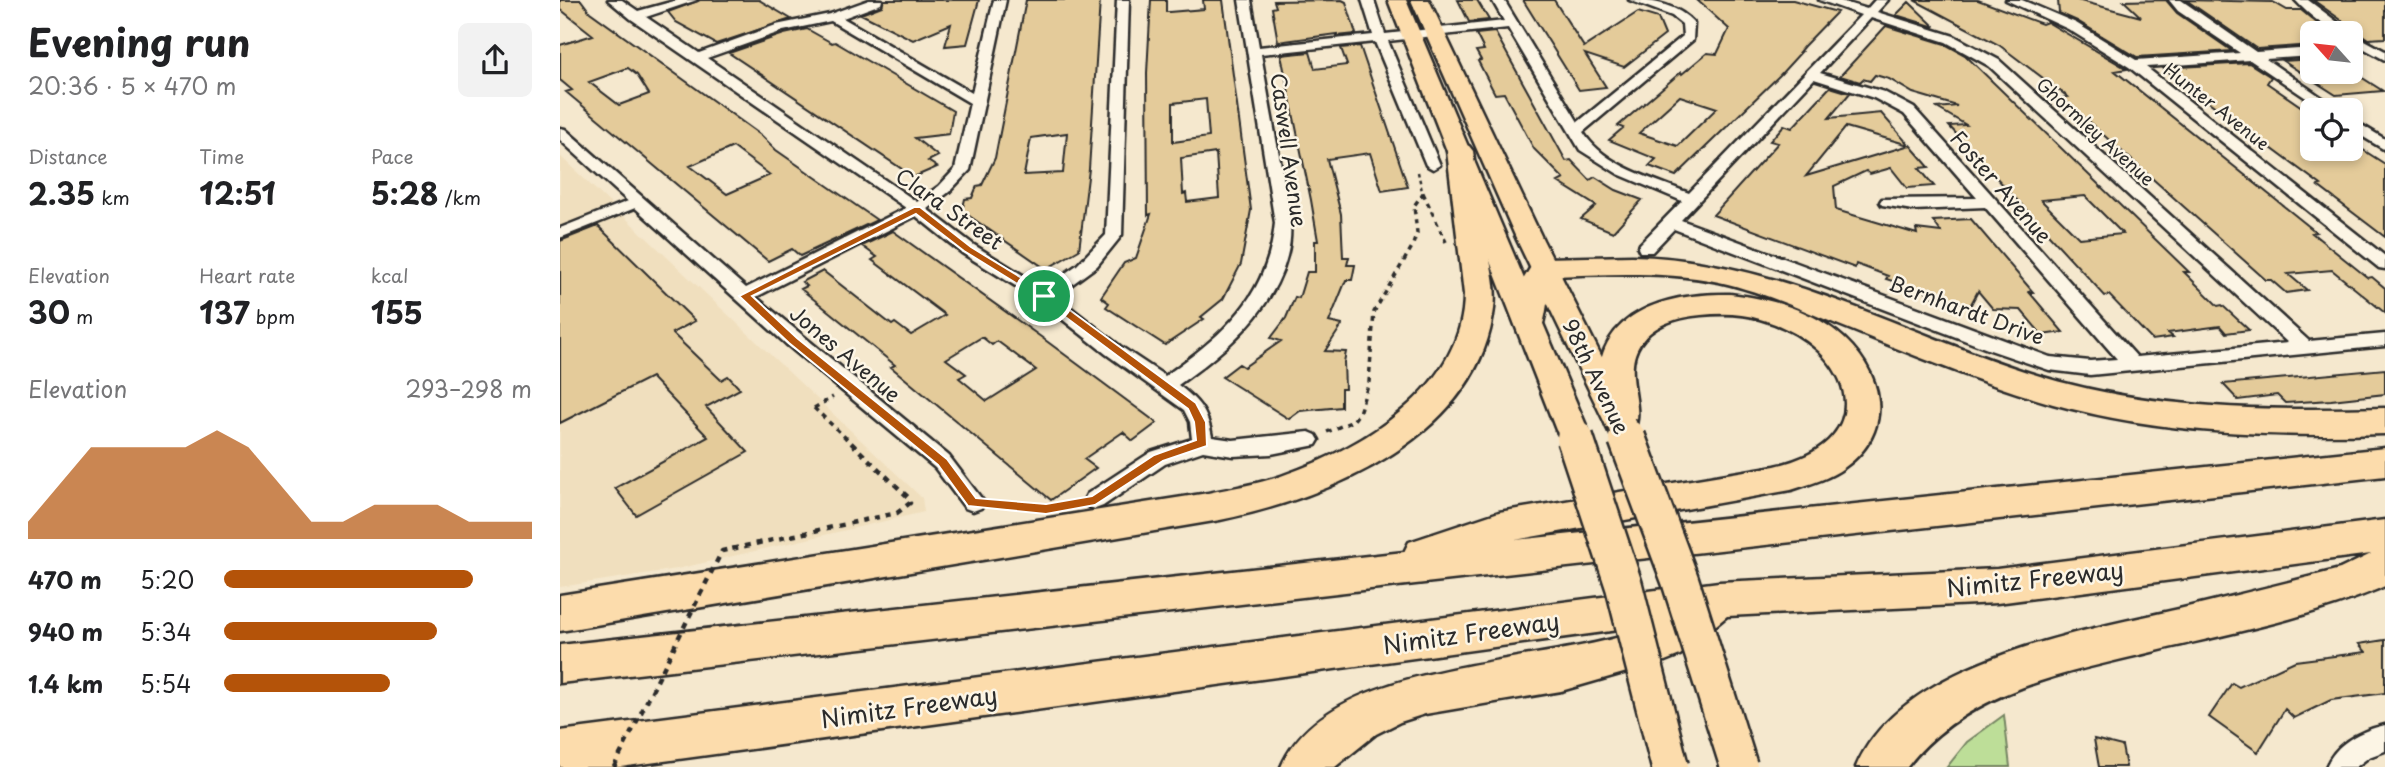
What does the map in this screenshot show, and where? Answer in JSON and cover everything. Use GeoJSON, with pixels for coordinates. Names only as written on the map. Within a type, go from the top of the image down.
{"type":"FeatureCollection","features":[{"type":"Feature","properties":{"kind":"highway"},"geometry":{"type":"LineString","coordinates":[[560,613],[1196,510],[1289,488],[1340,467],[1383,442],[1421,412],[1451,378],[1470,344],[1479,312],[1479,288],[1446,158]]}},
{"type":"Feature","properties":{"kind":"highway"},"geometry":{"type":"LineString","coordinates":[[1529,323],[1527,306],[1532,290],[1545,267],[1626,264],[1678,267],[1720,273],[1784,292],[1989,372],[2055,392],[2127,408],[2241,420],[2385,421]]}},
{"type":"Feature","properties":{"kind":"highway"},"geometry":{"type":"LineString","coordinates":[[1371,572],[1487,531],[1810,470],[1832,458],[1849,444],[1864,412],[1863,393],[1843,356],[1810,328],[1771,311],[1748,306],[1704,303],[1662,314],[1643,324],[1629,336],[1619,352],[1616,368],[1621,423]]}},
{"type":"Feature","properties":{"kind":"highway"},"geometry":{"type":"LineString","coordinates":[[560,664],[1371,572],[2385,462]]}},
{"type":"Feature","properties":{"kind":"highway","name":"Nimitz Freeway"},"geometry":{"type":"LineString","coordinates":[[560,753],[1719,599],[1997,586],[2385,536]]}},
{"type":"Feature","properties":{"kind":"highway"},"geometry":{"type":"LineString","coordinates":[[1879,767],[1893,745],[1925,716],[1963,692],[2007,672],[2287,600],[2353,581],[2385,565]]}},
{"type":"Feature","properties":{"kind":"highway"},"geometry":{"type":"LineString","coordinates":[[1304,767],[1329,741],[1360,719],[1391,704],[1425,694],[1561,670],[1665,642],[1719,599]]}},
{"type":"Feature","properties":{"kind":"main road","name":"98th Avenue"},"geometry":{"type":"LineString","coordinates":[[1397,0],[1411,35],[1446,158],[1529,323],[1572,430],[1624,586],[1670,767]]}},
{"type":"Feature","properties":{"kind":"main road","name":"98th Avenue"},"geometry":{"type":"LineString","coordinates":[[1420,0],[1530,240],[1621,423],[1680,580],[1739,767]]}},
{"type":"Feature","properties":{"kind":"street","name":"Clara Street"},"geometry":{"type":"LineString","coordinates":[[614,0],[917,209],[968,249],[1044,296],[1165,385],[1192,406],[1200,422],[1203,443]]}},
{"type":"Feature","properties":{"kind":"street"},"geometry":{"type":"LineString","coordinates":[[635,16],[691,0]]}},
{"type":"Feature","properties":{"kind":"street"},"geometry":{"type":"LineString","coordinates":[[745,296],[917,209],[944,189],[962,170],[1000,0]]}},
{"type":"Feature","properties":{"kind":"street"},"geometry":{"type":"LineString","coordinates":[[1044,296],[1083,271],[1101,254],[1114,234],[1123,0]]}},
{"type":"Feature","properties":{"kind":"street","name":"Caswell Avenue"},"geometry":{"type":"LineString","coordinates":[[1165,385],[1221,342],[1245,316],[1264,292],[1279,256],[1283,223],[1245,0]]}},
{"type":"Feature","properties":{"kind":"street","name":"98th Avenue"},"geometry":{"type":"LineString","coordinates":[[1367,0],[1381,38],[1446,158]]}},
{"type":"Feature","properties":{"kind":"street"},"geometry":{"type":"LineString","coordinates":[[1498,0],[1585,147],[1604,162],[1693,200]]}},
{"type":"Feature","properties":{"kind":"street"},"geometry":{"type":"LineString","coordinates":[[1577,130],[1689,37],[1688,23],[1676,13],[1635,0]]}},
{"type":"Feature","properties":{"kind":"street","name":"Ghormley Avenue"},"geometry":{"type":"LineString","coordinates":[[1825,0],[1950,38],[1994,63],[2306,349]]}},
{"type":"Feature","properties":{"kind":"street"},"geometry":{"type":"LineString","coordinates":[[1646,248],[1882,0]]}},
{"type":"Feature","properties":{"kind":"street"},"geometry":{"type":"LineString","coordinates":[[2175,0],[2182,8],[2315,98]]}},
{"type":"Feature","properties":{"kind":"street"},"geometry":{"type":"LineString","coordinates":[[2301,0],[2326,21]]}},
{"type":"Feature","properties":{"kind":"street"},"geometry":{"type":"LineString","coordinates":[[696,58],[780,27],[833,17],[877,1]]}},
{"type":"Feature","properties":{"kind":"street","name":"Hunter Avenue"},"geometry":{"type":"LineString","coordinates":[[2018,1],[2072,26],[2134,64],[2385,264]]}},
{"type":"Feature","properties":{"kind":"street"},"geometry":{"type":"LineString","coordinates":[[833,17],[979,103]]}},
{"type":"Feature","properties":{"kind":"street"},"geometry":{"type":"LineString","coordinates":[[1255,51],[1512,24]]}},
{"type":"Feature","properties":{"kind":"street"},"geometry":{"type":"LineString","coordinates":[[2363,44],[2385,56]]}},
{"type":"Feature","properties":{"kind":"street"},"geometry":{"type":"LineString","coordinates":[[2363,48],[2385,47]]}},
{"type":"Feature","properties":{"kind":"street"},"geometry":{"type":"LineString","coordinates":[[2134,64],[2300,53]]}},
{"type":"Feature","properties":{"kind":"street","name":"Foster Avenue"},"geometry":{"type":"LineString","coordinates":[[1813,75],[1879,95],[1909,111],[2133,365]]}},
{"type":"Feature","properties":{"kind":"street"},"geometry":{"type":"LineString","coordinates":[[2363,131],[2385,146]]}},
{"type":"Feature","properties":{"kind":"street","name":"Jones Avenue"},"geometry":{"type":"LineString","coordinates":[[560,132],[793,340],[942,462],[972,502]]}},
{"type":"Feature","properties":{"kind":"street"},"geometry":{"type":"LineString","coordinates":[[1888,202],[1913,205],[1987,202]]}},
{"type":"Feature","properties":{"kind":"street","name":"Bernhardt Drive"},"geometry":{"type":"LineString","coordinates":[[1671,222],[2023,356],[2070,366],[2133,365],[2385,340]]}},
{"type":"Feature","properties":{"kind":"street"},"geometry":{"type":"LineString","coordinates":[[1095,500],[1158,458],[1203,443],[1234,448],[1309,440]]}},
{"type":"Feature","properties":{"kind":"street"},"geometry":{"type":"LineString","coordinates":[[2339,767],[2342,761],[2371,740],[2385,738]]}},
{"type":"Feature","properties":{"kind":"lane"},"geometry":{"type":"LineString","coordinates":[[560,233],[638,202]]}},
{"type":"Feature","properties":{"kind":"path"},"geometry":{"type":"LineString","coordinates":[[1446,158],[1418,173],[1423,193],[1449,247]]}},
{"type":"Feature","properties":{"kind":"path"},"geometry":{"type":"LineString","coordinates":[[1309,440],[1353,421],[1359,414],[1369,382],[1374,312],[1412,247],[1417,233],[1414,206],[1423,193]]}},
{"type":"Feature","properties":{"kind":"path"},"geometry":{"type":"LineString","coordinates":[[614,767],[716,556],[722,551],[897,513],[910,503],[909,498],[814,408]]}},
{"type":"Feature","properties":{"kind":"path"},"geometry":{"type":"LineString","coordinates":[[972,502],[1046,509]]}},
{"type":"Feature","properties":{"kind":"shaded area"},"geometry":{"type":"Polygon","coordinates":[[[560,156],[922,498],[924,512],[677,569],[560,587],[560,156]]]}},
{"type":"Feature","properties":{"kind":"green space"},"geometry":{"type":"Polygon","coordinates":[[[2004,715],[2010,767],[1947,767],[1967,742],[2004,715]]]}},
{"type":"Feature","properties":{"kind":"building"},"geometry":{"type":"Polygon","coordinates":[[[560,0],[581,0],[590,12],[762,136],[776,150],[877,220],[800,256],[792,249],[768,261],[566,92],[572,90],[560,80],[560,45],[593,35],[560,9],[560,0]],[[628,68],[589,82],[619,105],[649,94],[637,75],[628,68]],[[733,147],[690,166],[727,194],[770,175],[733,147]]]}},
{"type":"Feature","properties":{"kind":"building"},"geometry":{"type":"Polygon","coordinates":[[[700,0],[759,0],[791,19],[716,44],[676,22],[668,12],[700,0]]]}},
{"type":"Feature","properties":{"kind":"building"},"geometry":{"type":"Polygon","coordinates":[[[884,0],[979,0],[967,44],[945,46],[951,24],[913,40],[861,14],[882,6],[884,0]]]}},
{"type":"Feature","properties":{"kind":"building"},"geometry":{"type":"Polygon","coordinates":[[[1026,0],[1100,0],[1089,169],[1079,250],[1046,269],[962,211],[965,199],[972,198],[977,186],[982,185],[995,158],[1026,0]],[[1067,133],[1031,138],[1024,175],[1063,173],[1067,133]]]}},
{"type":"Feature","properties":{"kind":"building"},"geometry":{"type":"Polygon","coordinates":[[[1151,0],[1166,0],[1166,12],[1169,12],[1204,9],[1203,0],[1223,0],[1251,210],[1241,264],[1223,299],[1201,317],[1204,319],[1165,345],[1106,307],[1109,303],[1101,297],[1124,263],[1136,258],[1151,214],[1148,215],[1147,73],[1151,0]],[[1206,99],[1173,103],[1173,142],[1209,137],[1206,99]],[[1216,153],[1181,158],[1183,194],[1186,193],[1187,202],[1219,198],[1216,153]]]}},
{"type":"Feature","properties":{"kind":"building"},"geometry":{"type":"Polygon","coordinates":[[[1458,0],[1477,0],[1489,20],[1469,22],[1458,0]]]}},
{"type":"Feature","properties":{"kind":"building"},"geometry":{"type":"Polygon","coordinates":[[[1523,0],[1554,0],[1584,47],[1638,12],[1658,18],[1665,35],[1624,67],[1585,54],[1606,87],[1579,90],[1523,0]]]}},
{"type":"Feature","properties":{"kind":"building"},"geometry":{"type":"Polygon","coordinates":[[[1697,0],[1793,0],[1837,12],[1780,75],[1676,176],[1649,166],[1656,159],[1609,140],[1623,128],[1618,126],[1681,72],[1682,74],[1707,53],[1717,54],[1729,29],[1697,0]],[[1680,96],[1639,133],[1678,146],[1717,108],[1680,96]]]}},
{"type":"Feature","properties":{"kind":"building"},"geometry":{"type":"Polygon","coordinates":[[[1914,0],[1978,0],[2042,24],[2047,22],[2127,69],[2115,71],[2316,232],[2312,233],[2368,278],[2372,277],[2385,288],[2385,313],[2332,270],[2288,274],[2307,290],[2286,293],[2271,280],[2266,280],[2062,98],[2068,97],[1999,45],[1914,0]]]}},
{"type":"Feature","properties":{"kind":"building"},"geometry":{"type":"Polygon","coordinates":[[[2058,0],[2077,0],[2141,17],[2124,1],[2166,0],[2177,13],[2232,51],[2137,57],[2059,13],[2058,0]]]}},
{"type":"Feature","properties":{"kind":"building"},"geometry":{"type":"Polygon","coordinates":[[[2186,0],[2273,2],[2287,10],[2301,10],[2314,21],[2300,21],[2300,46],[2257,49],[2186,0]]]}},
{"type":"Feature","properties":{"kind":"building"},"geometry":{"type":"Polygon","coordinates":[[[2313,0],[2385,0],[2385,38],[2368,39],[2363,35],[2363,21],[2343,21],[2313,0]]]}},
{"type":"Feature","properties":{"kind":"building"},"geometry":{"type":"Polygon","coordinates":[[[1274,1],[1346,2],[1356,34],[1278,42],[1272,8],[1276,7],[1274,1]]]}},
{"type":"Feature","properties":{"kind":"building"},"geometry":{"type":"Polygon","coordinates":[[[1909,2],[1935,27],[1896,15],[1909,2]]]}},
{"type":"Feature","properties":{"kind":"building"},"geometry":{"type":"Polygon","coordinates":[[[1886,26],[1945,44],[1965,55],[2189,272],[2184,272],[2218,306],[2222,305],[2249,330],[2226,333],[2220,326],[2168,333],[2173,337],[2152,340],[2109,295],[2105,296],[1949,126],[1966,125],[1937,108],[1957,106],[1913,93],[1889,79],[1875,75],[1870,81],[1863,79],[1860,82],[1840,76],[1886,26]],[[2085,196],[2041,200],[2079,238],[2123,234],[2085,196]]]}},
{"type":"Feature","properties":{"kind":"building"},"geometry":{"type":"Polygon","coordinates":[[[807,29],[832,43],[835,42],[953,111],[949,134],[915,138],[938,156],[928,161],[937,167],[914,177],[729,53],[807,29]]]}},
{"type":"Feature","properties":{"kind":"building"},"geometry":{"type":"Polygon","coordinates":[[[1495,32],[1566,161],[1571,160],[1590,180],[1595,177],[1616,190],[1642,200],[1613,232],[1581,219],[1596,206],[1558,182],[1564,179],[1534,149],[1504,93],[1495,94],[1478,61],[1481,60],[1476,51],[1484,50],[1476,34],[1495,32]]]}},
{"type":"Feature","properties":{"kind":"building"},"geometry":{"type":"Polygon","coordinates":[[[1360,46],[1408,187],[1382,191],[1370,153],[1327,159],[1341,214],[1343,257],[1349,257],[1347,265],[1355,265],[1352,280],[1346,280],[1329,322],[1342,325],[1325,351],[1346,352],[1345,389],[1341,389],[1341,407],[1300,411],[1289,419],[1222,377],[1239,364],[1244,367],[1281,341],[1271,338],[1286,318],[1295,297],[1299,298],[1307,272],[1315,272],[1315,241],[1318,241],[1281,55],[1310,52],[1315,69],[1347,65],[1341,48],[1360,46]]]}},
{"type":"Feature","properties":{"kind":"building"},"geometry":{"type":"Polygon","coordinates":[[[2300,60],[2300,72],[2283,61],[2300,60]]]}},
{"type":"Feature","properties":{"kind":"building"},"geometry":{"type":"Polygon","coordinates":[[[2249,63],[2271,77],[2267,83],[2300,106],[2300,161],[2363,161],[2363,150],[2385,164],[2385,237],[2318,186],[2321,185],[2163,68],[2249,63]]]}},
{"type":"Feature","properties":{"kind":"building"},"geometry":{"type":"Polygon","coordinates":[[[2363,78],[2383,91],[2336,95],[2319,84],[2363,84],[2363,78]]]}},
{"type":"Feature","properties":{"kind":"building"},"geometry":{"type":"Polygon","coordinates":[[[1830,87],[1850,93],[1829,118],[1881,113],[1909,145],[1846,127],[1806,176],[1910,145],[1929,167],[1919,168],[1934,186],[1907,188],[1891,168],[1870,174],[1866,171],[1834,186],[1836,210],[1917,234],[1916,229],[1941,232],[1933,221],[1971,219],[2063,332],[2042,335],[2021,310],[1993,309],[1978,291],[1970,306],[1954,301],[1952,304],[1932,297],[1934,294],[1886,279],[1888,276],[1856,264],[1855,268],[1713,215],[1778,143],[1770,141],[1784,125],[1792,128],[1830,87]]]}},
{"type":"Feature","properties":{"kind":"building"},"geometry":{"type":"Polygon","coordinates":[[[598,226],[695,321],[672,333],[721,380],[728,376],[740,389],[706,407],[748,452],[636,515],[615,488],[708,437],[651,377],[560,423],[560,241],[598,226]]]}},
{"type":"Feature","properties":{"kind":"building"},"geometry":{"type":"Polygon","coordinates":[[[893,231],[1157,423],[1133,441],[1123,432],[1084,459],[1096,468],[1051,500],[891,367],[895,365],[801,289],[807,286],[802,282],[823,271],[892,325],[895,323],[911,335],[945,315],[872,260],[877,257],[862,246],[893,231]],[[982,337],[946,359],[966,374],[959,378],[987,401],[1036,370],[997,341],[992,345],[982,337]]]}},
{"type":"Feature","properties":{"kind":"building"},"geometry":{"type":"Polygon","coordinates":[[[2385,369],[2385,394],[2331,400],[2285,403],[2277,395],[2238,400],[2223,384],[2385,369]]]}},
{"type":"Feature","properties":{"kind":"building"},"geometry":{"type":"Polygon","coordinates":[[[2385,640],[2385,693],[2331,700],[2294,718],[2285,709],[2258,752],[2209,717],[2232,683],[2239,687],[2295,661],[2366,652],[2359,644],[2385,640]]]}},
{"type":"Feature","properties":{"kind":"building"},"geometry":{"type":"Polygon","coordinates":[[[2094,739],[2122,746],[2126,767],[2099,767],[2094,739]]]}},
{"type":"Feature","properties":{"kind":"route"},"geometry":{"type":"LineString","coordinates":[[917,209],[968,249],[1044,296],[1192,406],[1200,422],[1203,443],[1158,458],[1095,500],[1046,509],[972,502],[942,462],[793,340],[745,296],[917,209]]}}]}
